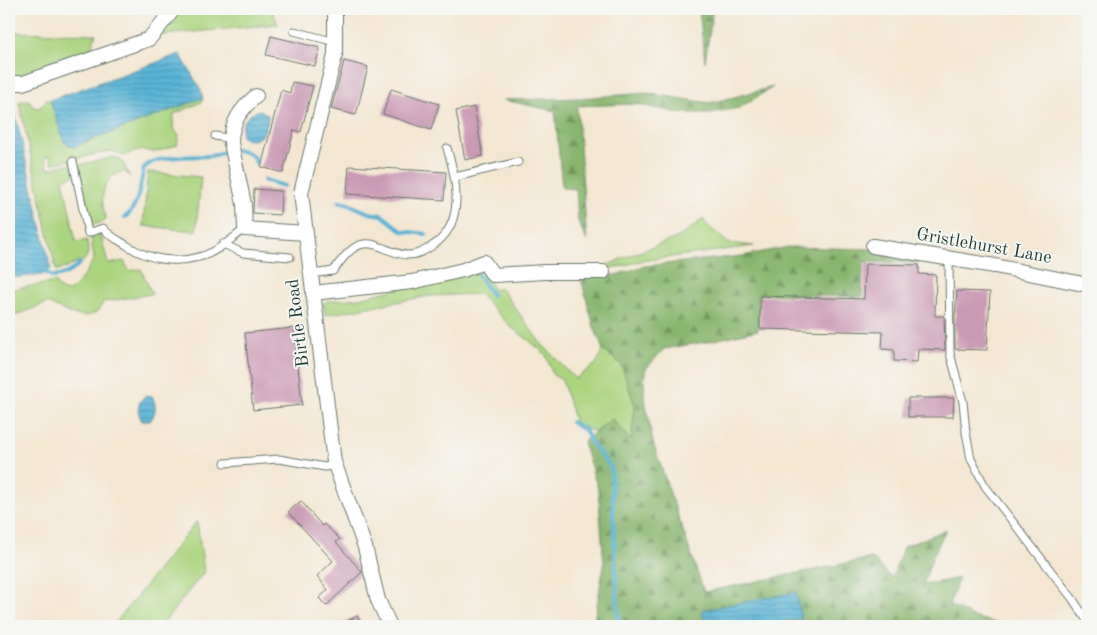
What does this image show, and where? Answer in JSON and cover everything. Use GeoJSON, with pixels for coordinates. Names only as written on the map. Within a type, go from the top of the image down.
{"type":"FeatureCollection","features":[{"type":"Feature","properties":{"kind":"street"},"geometry":{"type":"LineString","coordinates":[[9,83],[23,83],[148,39],[174,9]]}},
{"type":"Feature","properties":{"kind":"street","name":"Birtle Road"},"geometry":{"type":"LineString","coordinates":[[335,9],[335,55],[301,193],[334,464],[365,548],[378,600],[390,626]]}},
{"type":"Feature","properties":{"kind":"street"},"geometry":{"type":"LineString","coordinates":[[256,96],[237,116],[232,129],[231,141],[244,204],[245,229],[306,233]]}},
{"type":"Feature","properties":{"kind":"street","name":"Gristlehurst Lane"},"geometry":{"type":"LineString","coordinates":[[872,246],[995,266],[1088,286]]}},
{"type":"Feature","properties":{"kind":"street"},"geometry":{"type":"LineString","coordinates":[[313,293],[412,282],[473,267],[484,262],[493,275],[545,272],[603,272]]}},
{"type":"Feature","properties":{"kind":"lane"},"geometry":{"type":"LineString","coordinates":[[294,31],[335,42]]}},
{"type":"Feature","properties":{"kind":"lane"},"geometry":{"type":"LineString","coordinates":[[215,136],[231,141]]}},
{"type":"Feature","properties":{"kind":"lane"},"geometry":{"type":"LineString","coordinates":[[311,274],[333,271],[350,251],[356,246],[364,244],[373,245],[397,254],[408,255],[420,254],[440,242],[453,222],[457,190],[448,148]]}},
{"type":"Feature","properties":{"kind":"lane"},"geometry":{"type":"LineString","coordinates":[[73,161],[88,233],[104,228],[108,234],[138,253],[162,260],[182,260],[200,257],[245,229]]}},
{"type":"Feature","properties":{"kind":"lane"},"geometry":{"type":"LineString","coordinates":[[455,176],[518,162]]}},
{"type":"Feature","properties":{"kind":"lane"},"geometry":{"type":"LineString","coordinates":[[223,244],[244,253],[290,257]]}},
{"type":"Feature","properties":{"kind":"lane"},"geometry":{"type":"LineString","coordinates":[[950,260],[950,353],[963,402],[971,459],[985,486],[1072,598],[1088,622]]}},
{"type":"Feature","properties":{"kind":"lane"},"geometry":{"type":"LineString","coordinates":[[225,463],[279,459],[325,467],[334,464]]}},
{"type":"Feature","properties":{"kind":"green space"},"geometry":{"type":"Polygon","coordinates":[[[179,9],[271,9],[278,24],[154,36],[179,9]]]}},
{"type":"Feature","properties":{"kind":"green space"},"geometry":{"type":"Polygon","coordinates":[[[699,9],[713,9],[705,62],[699,9]]]}},
{"type":"Feature","properties":{"kind":"green space"},"geometry":{"type":"Polygon","coordinates":[[[9,32],[96,34],[88,57],[22,79],[9,80],[9,32]]]}},
{"type":"Feature","properties":{"kind":"green space"},"geometry":{"type":"Polygon","coordinates":[[[773,87],[739,108],[711,113],[678,113],[636,104],[577,106],[587,241],[578,221],[576,189],[562,188],[555,111],[504,100],[581,98],[646,93],[710,103],[773,87]]]}},
{"type":"Feature","properties":{"kind":"green space"},"geometry":{"type":"Polygon","coordinates":[[[203,98],[202,102],[174,114],[173,128],[179,135],[177,145],[155,152],[134,151],[124,156],[110,151],[56,163],[52,163],[50,156],[45,157],[48,169],[69,164],[73,166],[74,176],[63,179],[76,242],[87,240],[88,247],[88,253],[81,263],[79,261],[67,268],[56,270],[19,102],[29,100],[32,106],[36,108],[41,107],[46,100],[50,100],[64,142],[73,147],[203,98]]]}},
{"type":"Feature","properties":{"kind":"green space"},"geometry":{"type":"Polygon","coordinates":[[[114,157],[122,161],[130,177],[125,171],[111,178],[107,183],[103,196],[106,218],[104,222],[92,225],[79,165],[114,157]]]}},
{"type":"Feature","properties":{"kind":"green space"},"geometry":{"type":"Polygon","coordinates":[[[148,172],[201,177],[196,231],[143,226],[148,172]]]}},
{"type":"Feature","properties":{"kind":"green space"},"geometry":{"type":"Polygon","coordinates":[[[703,219],[708,226],[728,243],[754,246],[640,261],[624,266],[597,270],[681,236],[703,219]]]}},
{"type":"Feature","properties":{"kind":"green space"},"geometry":{"type":"Polygon","coordinates":[[[100,232],[108,264],[124,261],[129,271],[141,269],[152,294],[103,302],[98,310],[86,316],[70,313],[47,303],[9,318],[9,290],[55,282],[61,290],[68,291],[77,285],[94,259],[91,238],[95,237],[94,233],[100,232]]]}},
{"type":"Feature","properties":{"kind":"green space"},"geometry":{"type":"Polygon","coordinates":[[[788,247],[872,249],[918,257],[918,263],[863,262],[862,297],[759,294],[758,330],[664,349],[645,370],[644,393],[653,443],[704,592],[872,558],[892,578],[903,547],[946,530],[933,556],[923,585],[959,578],[949,605],[973,617],[1007,626],[591,626],[594,621],[604,565],[598,489],[583,442],[612,419],[631,441],[635,406],[621,364],[603,350],[594,327],[580,275],[616,275],[644,266],[742,256],[788,247]]]}},
{"type":"Feature","properties":{"kind":"green space"},"geometry":{"type":"Polygon","coordinates":[[[481,269],[494,290],[501,288],[539,341],[575,379],[596,364],[603,350],[621,364],[635,406],[631,441],[612,419],[595,432],[575,423],[562,380],[553,375],[546,355],[512,328],[479,294],[429,296],[325,315],[323,304],[328,301],[359,298],[481,269]]]}},
{"type":"Feature","properties":{"kind":"green space"},"geometry":{"type":"Polygon","coordinates":[[[197,521],[204,572],[161,626],[113,626],[197,521]]]}},
{"type":"Feature","properties":{"kind":"water"},"geometry":{"type":"Polygon","coordinates":[[[180,54],[201,90],[203,98],[73,147],[64,142],[50,100],[180,54]]]}},
{"type":"Feature","properties":{"kind":"water"},"geometry":{"type":"Polygon","coordinates":[[[260,110],[268,115],[267,126],[264,131],[258,138],[253,140],[242,137],[241,132],[245,120],[251,114],[260,110]]]}},
{"type":"Feature","properties":{"kind":"water"},"geometry":{"type":"Polygon","coordinates":[[[9,113],[15,113],[51,269],[42,275],[9,278],[9,113]]]}},
{"type":"Feature","properties":{"kind":"water"},"geometry":{"type":"Polygon","coordinates":[[[146,395],[152,396],[155,409],[150,421],[142,421],[138,407],[146,395]]]}},
{"type":"Feature","properties":{"kind":"water"},"geometry":{"type":"Polygon","coordinates":[[[796,592],[801,619],[761,626],[705,626],[702,610],[796,592]]]}},
{"type":"Feature","properties":{"kind":"building"},"geometry":{"type":"Polygon","coordinates":[[[271,36],[320,48],[315,66],[266,55],[271,36]]]}},
{"type":"Feature","properties":{"kind":"building"},"geometry":{"type":"Polygon","coordinates":[[[344,61],[368,67],[356,115],[331,109],[344,61]]]}},
{"type":"Feature","properties":{"kind":"building"},"geometry":{"type":"Polygon","coordinates":[[[292,82],[313,86],[301,132],[294,130],[283,173],[261,167],[281,90],[290,93],[292,82]]]}},
{"type":"Feature","properties":{"kind":"building"},"geometry":{"type":"Polygon","coordinates":[[[391,89],[439,104],[431,130],[383,114],[391,89]]]}},
{"type":"Feature","properties":{"kind":"building"},"geometry":{"type":"Polygon","coordinates":[[[474,107],[483,156],[465,160],[456,111],[474,107]]]}},
{"type":"Feature","properties":{"kind":"building"},"geometry":{"type":"Polygon","coordinates":[[[349,166],[446,172],[444,200],[347,194],[349,166]]]}},
{"type":"Feature","properties":{"kind":"building"},"geometry":{"type":"Polygon","coordinates":[[[254,189],[281,191],[280,215],[253,213],[254,189]]]}},
{"type":"Feature","properties":{"kind":"building"},"geometry":{"type":"Polygon","coordinates":[[[865,264],[919,265],[919,274],[936,275],[935,316],[944,316],[945,350],[918,349],[917,362],[894,361],[894,350],[882,349],[883,332],[760,329],[760,296],[864,299],[865,264]]]}},
{"type":"Feature","properties":{"kind":"building"},"geometry":{"type":"Polygon","coordinates":[[[957,291],[990,292],[987,350],[955,349],[957,291]]]}},
{"type":"Feature","properties":{"kind":"building"},"geometry":{"type":"Polygon","coordinates":[[[294,328],[302,405],[253,410],[245,333],[294,328]]]}},
{"type":"Feature","properties":{"kind":"building"},"geometry":{"type":"Polygon","coordinates":[[[908,398],[954,398],[953,417],[908,417],[908,398]]]}},
{"type":"Feature","properties":{"kind":"building"},"geometry":{"type":"Polygon","coordinates":[[[301,501],[322,526],[324,524],[340,539],[336,542],[362,572],[326,606],[319,598],[328,590],[317,576],[333,561],[288,512],[301,501]]]}},
{"type":"Feature","properties":{"kind":"building"},"geometry":{"type":"Polygon","coordinates":[[[357,616],[363,626],[336,626],[357,616]]]}},
{"type":"Feature","properties":{"kind":"waterway"},"geometry":{"type":"LineString","coordinates":[[236,150],[251,155],[256,163]]}},
{"type":"Feature","properties":{"kind":"waterway"},"geometry":{"type":"LineString","coordinates":[[125,217],[133,208],[144,168],[149,164],[165,159],[209,156],[229,151]]}},
{"type":"Feature","properties":{"kind":"waterway"},"geometry":{"type":"LineString","coordinates":[[264,180],[284,186]]}},
{"type":"Feature","properties":{"kind":"waterway"},"geometry":{"type":"LineString","coordinates":[[339,202],[369,213],[382,215],[402,231],[426,234]]}},
{"type":"Feature","properties":{"kind":"waterway"},"geometry":{"type":"LineString","coordinates":[[46,273],[53,277],[61,276],[71,271],[80,263]]}},
{"type":"Feature","properties":{"kind":"waterway"},"geometry":{"type":"LineString","coordinates":[[474,270],[492,295]]}},
{"type":"Feature","properties":{"kind":"waterway"},"geometry":{"type":"LineString","coordinates":[[571,422],[586,431],[591,443],[611,467],[618,617],[624,626]]}}]}
